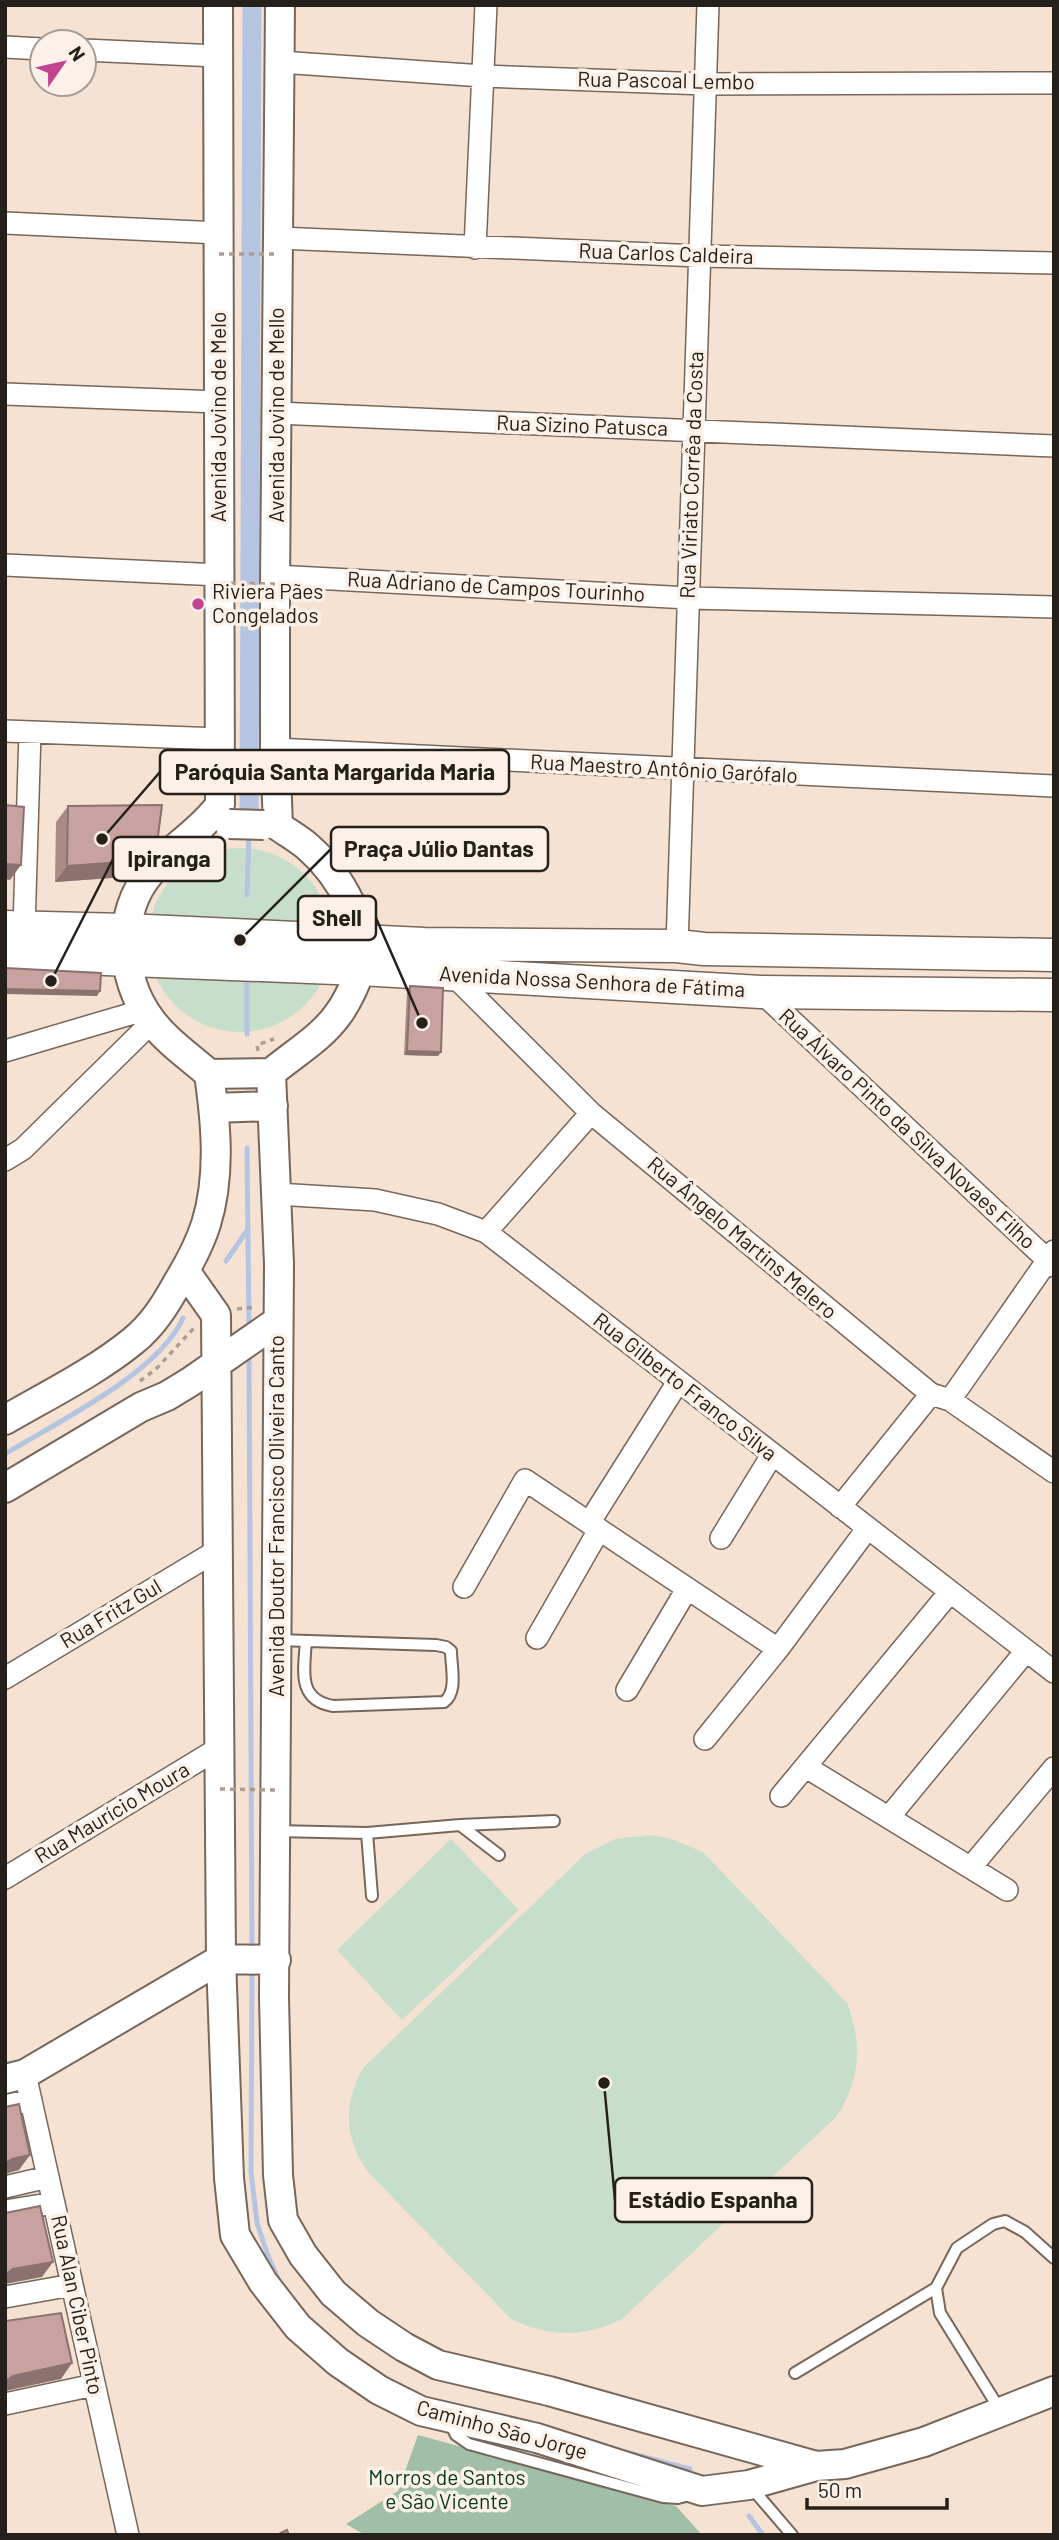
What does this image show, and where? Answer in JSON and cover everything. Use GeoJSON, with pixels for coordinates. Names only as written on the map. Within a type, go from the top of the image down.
{"type":"FeatureCollection","features":[{"type":"Feature","properties":{"kind":"main road","name":"Avenida Nossa Senhora de Fátima"},"geometry":{"type":"LineString","coordinates":[[15,928],[126,930],[360,955],[453,975],[761,992],[1054,995]]}},
{"type":"Feature","properties":{"kind":"main road","name":"Avenida Nossa Senhora de Fátima"},"geometry":{"type":"LineString","coordinates":[[5,955],[125,961],[360,955],[424,944],[677,946],[704,949],[1054,955]]}},
{"type":"Feature","properties":{"kind":"street","name":"Avenida Jovino de Melo"},"geometry":{"type":"LineString","coordinates":[[218,5],[218,824]]}},
{"type":"Feature","properties":{"kind":"street","name":"Avenida Jovino de Mello"},"geometry":{"type":"LineString","coordinates":[[271,826],[275,749],[280,5]]}},
{"type":"Feature","properties":{"kind":"street"},"geometry":{"type":"LineString","coordinates":[[475,248],[486,5]]}},
{"type":"Feature","properties":{"kind":"street","name":"Rua Viriato Corrêa da Costa"},"geometry":{"type":"LineString","coordinates":[[677,946],[685,770],[693,430],[708,5]]}},
{"type":"Feature","properties":{"kind":"street"},"geometry":{"type":"LineString","coordinates":[[5,47],[28,48]]}},
{"type":"Feature","properties":{"kind":"street"},"geometry":{"type":"LineString","coordinates":[[98,51],[217,56]]}},
{"type":"Feature","properties":{"kind":"street","name":"Rua Pascoal Lembo"},"geometry":{"type":"LineString","coordinates":[[280,62],[483,76],[706,84],[1054,83]]}},
{"type":"Feature","properties":{"kind":"street"},"geometry":{"type":"LineString","coordinates":[[5,223],[219,244]]}},
{"type":"Feature","properties":{"kind":"street","name":"Rua Carlos Caldeira"},"geometry":{"type":"LineString","coordinates":[[278,246],[475,248],[699,256],[1054,263]]}},
{"type":"Feature","properties":{"kind":"street"},"geometry":{"type":"LineString","coordinates":[[5,394],[219,402]]}},
{"type":"Feature","properties":{"kind":"street","name":"Rua Sizino Patusca"},"geometry":{"type":"LineString","coordinates":[[277,413],[1054,446]]}},
{"type":"Feature","properties":{"kind":"street"},"geometry":{"type":"LineString","coordinates":[[5,565],[220,579]]}},
{"type":"Feature","properties":{"kind":"street","name":"Rua Adriano de Campos Tourinho"},"geometry":{"type":"LineString","coordinates":[[275,580],[689,598],[1054,607]]}},
{"type":"Feature","properties":{"kind":"street"},"geometry":{"type":"LineString","coordinates":[[5,731],[220,740]]}},
{"type":"Feature","properties":{"kind":"street"},"geometry":{"type":"LineString","coordinates":[[15,928],[30,732]]}},
{"type":"Feature","properties":{"kind":"street","name":"Rua Maestro Antônio Garófalo"},"geometry":{"type":"LineString","coordinates":[[275,749],[1054,786]]}},
{"type":"Feature","properties":{"kind":"street"},"geometry":{"type":"LineString","coordinates":[[5,1420],[135,1340],[162,1312],[206,1225],[214,1186],[214,1108],[209,1074],[148,1016],[125,961],[126,930],[134,900],[149,874],[180,843],[218,824],[271,826],[309,848],[331,872],[357,922],[360,955],[339,1013],[325,1029],[271,1073],[209,1074]]}},
{"type":"Feature","properties":{"kind":"street","name":"Rua Ângelo Martins Melero"},"geometry":{"type":"LineString","coordinates":[[453,975],[591,1113],[940,1397],[1054,1472]]}},
{"type":"Feature","properties":{"kind":"street","name":"Rua Álvaro Pinto da Silva Novaes Filho"},"geometry":{"type":"LineString","coordinates":[[761,992],[1051,1260]]}},
{"type":"Feature","properties":{"kind":"street"},"geometry":{"type":"LineString","coordinates":[[5,1051],[148,1016]]}},
{"type":"Feature","properties":{"kind":"street"},"geometry":{"type":"LineString","coordinates":[[5,1160],[23,1149],[148,1016]]}},
{"type":"Feature","properties":{"kind":"street","name":"Avenida Doutor Francisco Oliveira Canto"},"geometry":{"type":"LineString","coordinates":[[271,1073],[278,1194],[274,1324],[277,1640],[272,1960]]}},
{"type":"Feature","properties":{"kind":"street"},"geometry":{"type":"LineString","coordinates":[[214,1108],[273,1106]]}},
{"type":"Feature","properties":{"kind":"street"},"geometry":{"type":"LineString","coordinates":[[486,1232],[591,1113]]}},
{"type":"Feature","properties":{"kind":"street","name":"Rua Gilberto Franco Silva"},"geometry":{"type":"LineString","coordinates":[[278,1194],[374,1200],[438,1214],[486,1232],[1054,1672]]}},
{"type":"Feature","properties":{"kind":"street"},"geometry":{"type":"LineString","coordinates":[[840,1507],[940,1397],[1051,1260]]}},
{"type":"Feature","properties":{"kind":"street"},"geometry":{"type":"LineString","coordinates":[[184,1271],[213,1312],[216,1366],[219,1748],[228,1787],[231,1959]]}},
{"type":"Feature","properties":{"kind":"street"},"geometry":{"type":"LineString","coordinates":[[5,1488],[141,1407],[167,1396],[216,1366],[274,1324]]}},
{"type":"Feature","properties":{"kind":"street"},"geometry":{"type":"LineString","coordinates":[[537,1638],[594,1527],[678,1382]]}},
{"type":"Feature","properties":{"kind":"street"},"geometry":{"type":"LineString","coordinates":[[721,1538],[772,1455]]}},
{"type":"Feature","properties":{"kind":"street"},"geometry":{"type":"LineString","coordinates":[[464,1587],[524,1480],[778,1649]]}},
{"type":"Feature","properties":{"kind":"street"},"geometry":{"type":"LineString","coordinates":[[705,1739],[778,1649],[867,1529]]}},
{"type":"Feature","properties":{"kind":"street","name":"Rua Fritz Gul"},"geometry":{"type":"LineString","coordinates":[[5,1678],[218,1550]]}},
{"type":"Feature","properties":{"kind":"street"},"geometry":{"type":"LineString","coordinates":[[626,1689],[687,1589]]}},
{"type":"Feature","properties":{"kind":"street"},"geometry":{"type":"LineString","coordinates":[[781,1796],[950,1592]]}},
{"type":"Feature","properties":{"kind":"street"},"geometry":{"type":"LineString","coordinates":[[889,1818],[1026,1651]]}},
{"type":"Feature","properties":{"kind":"street","name":"Rua Maurício Moura"},"geometry":{"type":"LineString","coordinates":[[5,1878],[219,1748]]}},
{"type":"Feature","properties":{"kind":"street"},"geometry":{"type":"LineString","coordinates":[[806,1767],[1007,1890]]}},
{"type":"Feature","properties":{"kind":"street"},"geometry":{"type":"LineString","coordinates":[[971,1867],[1054,1768]]}},
{"type":"Feature","properties":{"kind":"street"},"geometry":{"type":"LineString","coordinates":[[5,2106],[21,2085],[231,1959],[272,1960]]}},
{"type":"Feature","properties":{"kind":"street","name":"Caminho São Jorge"},"geometry":{"type":"LineString","coordinates":[[231,1959],[229,2178],[235,2235],[263,2282],[298,2327],[328,2354],[379,2390],[421,2412],[537,2438],[702,2491],[749,2485],[816,2466],[845,2465],[924,2442],[1054,2391]]}},
{"type":"Feature","properties":{"kind":"street","name":"Caminho São Jorge"},"geometry":{"type":"LineString","coordinates":[[272,1960],[278,2175],[283,2220],[303,2255],[333,2293],[368,2323],[438,2365],[549,2390],[816,2466]]}},
{"type":"Feature","properties":{"kind":"street","name":"Rua Alan Ciber Pinto"},"geometry":{"type":"LineString","coordinates":[[21,2085],[48,2177],[128,2535]]}},
{"type":"Feature","properties":{"kind":"street"},"geometry":{"type":"LineString","coordinates":[[5,2187],[48,2177]]}},
{"type":"Feature","properties":{"kind":"street"},"geometry":{"type":"LineString","coordinates":[[5,2211],[54,2203]]}},
{"type":"Feature","properties":{"kind":"street"},"geometry":{"type":"LineString","coordinates":[[5,2297],[72,2285]]}},
{"type":"Feature","properties":{"kind":"street"},"geometry":{"type":"LineString","coordinates":[[54,2314],[78,2310]]}},
{"type":"Feature","properties":{"kind":"street"},"geometry":{"type":"LineString","coordinates":[[5,2404],[94,2385]]}},
{"type":"Feature","properties":{"kind":"lane"},"geometry":{"type":"LineString","coordinates":[[277,1640],[436,1645],[446,1647],[451,1651],[452,1690],[444,1702],[333,1706],[319,1704],[310,1696],[304,1680],[306,1641]]}},
{"type":"Feature","properties":{"kind":"lane"},"geometry":{"type":"LineString","coordinates":[[275,1831],[367,1833],[554,1821]]}},
{"type":"Feature","properties":{"kind":"lane"},"geometry":{"type":"LineString","coordinates":[[460,1825],[499,1855]]}},
{"type":"Feature","properties":{"kind":"lane"},"geometry":{"type":"LineString","coordinates":[[367,1833],[372,1896]]}},
{"type":"Feature","properties":{"kind":"lane"},"geometry":{"type":"LineString","coordinates":[[795,2374],[936,2288],[957,2248],[993,2224],[1005,2221],[1025,2232],[1054,2258]]}},
{"type":"Feature","properties":{"kind":"lane"},"geometry":{"type":"LineString","coordinates":[[936,2288],[940,2313],[1001,2412]]}},
{"type":"Feature","properties":{"kind":"lane"},"geometry":{"type":"LineString","coordinates":[[749,2485],[792,2535]]}},
{"type":"Feature","properties":{"kind":"path"},"geometry":{"type":"LineString","coordinates":[[219,244],[278,246]]}},
{"type":"Feature","properties":{"kind":"path"},"geometry":{"type":"LineString","coordinates":[[220,579],[275,580]]}},
{"type":"Feature","properties":{"kind":"path"},"geometry":{"type":"LineString","coordinates":[[139,1382],[156,1369],[213,1312]]}},
{"type":"Feature","properties":{"kind":"path"},"geometry":{"type":"LineString","coordinates":[[228,1787],[276,1790]]}},
{"type":"Feature","properties":{"kind":"green space"},"geometry":{"type":"Polygon","coordinates":[[[240,848],[275,855],[291,863],[305,875],[317,889],[325,905],[332,940],[325,975],[317,991],[305,1005],[291,1017],[275,1025],[240,1032],[205,1025],[189,1017],[175,1005],[163,991],[155,975],[148,940],[155,905],[163,889],[175,875],[189,863],[205,855],[240,848]]]}},
{"type":"Feature","properties":{"kind":"green space"},"geometry":{"type":"Polygon","coordinates":[[[651,1835],[669,1838],[703,1852],[847,2003],[855,2033],[857,2061],[851,2089],[837,2116],[622,2319],[594,2330],[553,2332],[511,2319],[368,2172],[354,2146],[349,2108],[356,2081],[363,2068],[585,1854],[615,1839],[651,1835]]]}},
{"type":"Feature","properties":{"kind":"green space"},"geometry":{"type":"Polygon","coordinates":[[[451,1839],[519,1910],[402,2020],[337,1950],[451,1839]]]}},
{"type":"Feature","properties":{"kind":"green space","name":"Morros de Santos e São Vicente"},"geometry":{"type":"Polygon","coordinates":[[[418,2435],[676,2506],[702,2535],[365,2535],[346,2524],[398,2491],[418,2435]]]}},
{"type":"Feature","properties":{"kind":"building"},"geometry":{"type":"Polygon","coordinates":[[[5,805],[24,807],[21,865],[5,864],[5,805]]]}},
{"type":"Feature","properties":{"kind":"building"},"geometry":{"type":"Polygon","coordinates":[[[162,805],[158,836],[136,861],[67,866],[68,806],[162,805]]]}},
{"type":"Feature","properties":{"kind":"building"},"geometry":{"type":"Polygon","coordinates":[[[5,968],[101,973],[100,991],[5,989],[5,968]]]}},
{"type":"Feature","properties":{"kind":"building"},"geometry":{"type":"Polygon","coordinates":[[[410,986],[443,988],[441,1052],[407,1051],[410,986]]]}},
{"type":"Feature","properties":{"kind":"building"},"geometry":{"type":"Polygon","coordinates":[[[19,2104],[30,2155],[12,2159],[5,2165],[5,2107],[19,2104]]]}},
{"type":"Feature","properties":{"kind":"building"},"geometry":{"type":"Polygon","coordinates":[[[40,2206],[53,2262],[13,2269],[5,2275],[5,2213],[40,2206]]]}},
{"type":"Feature","properties":{"kind":"building"},"geometry":{"type":"Polygon","coordinates":[[[61,2313],[72,2363],[13,2376],[5,2382],[5,2321],[61,2313]]]}},
{"type":"Feature","properties":{"kind":"waterway"},"geometry":{"type":"LineString","coordinates":[[249,822],[252,5]]}},
{"type":"Feature","properties":{"kind":"waterway"},"geometry":{"type":"LineString","coordinates":[[247,895],[249,832]]}},
{"type":"Feature","properties":{"kind":"waterway"},"geometry":{"type":"LineString","coordinates":[[247,979],[247,1034]]}},
{"type":"Feature","properties":{"kind":"waterway"},"geometry":{"type":"LineString","coordinates":[[247,1148],[249,1329]]}},
{"type":"Feature","properties":{"kind":"waterway"},"geometry":{"type":"LineString","coordinates":[[226,1261],[246,1232]]}},
{"type":"Feature","properties":{"kind":"waterway"},"geometry":{"type":"LineString","coordinates":[[5,1454],[130,1377],[171,1338],[183,1318]]}},
{"type":"Feature","properties":{"kind":"waterway"},"geometry":{"type":"LineString","coordinates":[[249,1352],[252,1952]]}},
{"type":"Feature","properties":{"kind":"waterway"},"geometry":{"type":"LineString","coordinates":[[252,1968],[251,2172],[257,2223],[280,2283]]}},
{"type":"Feature","properties":{"kind":"waterway"},"geometry":{"type":"LineString","coordinates":[[625,2452],[690,2469]]}},
{"type":"Feature","properties":{"kind":"waterway"},"geometry":{"type":"LineString","coordinates":[[749,2516],[763,2535]]}},
{"type":"Feature","properties":{"kind":"place","name":"Riviera Pães Congelados"},"geometry":{"type":"Point","coordinates":[198,604]}},
{"type":"Feature","properties":{"kind":"place","name":"Paróquia Santa Margarida Maria"},"geometry":{"type":"Point","coordinates":[102,839]}},
{"type":"Feature","properties":{"kind":"place","name":"Praça Júlio Dantas"},"geometry":{"type":"Point","coordinates":[240,940]}},
{"type":"Feature","properties":{"kind":"place","name":"Ipiranga"},"geometry":{"type":"Point","coordinates":[51,981]}},
{"type":"Feature","properties":{"kind":"place","name":"Shell"},"geometry":{"type":"Point","coordinates":[422,1023]}},
{"type":"Feature","properties":{"kind":"place","name":"Estádio Espanha"},"geometry":{"type":"Point","coordinates":[604,2083]}}]}
